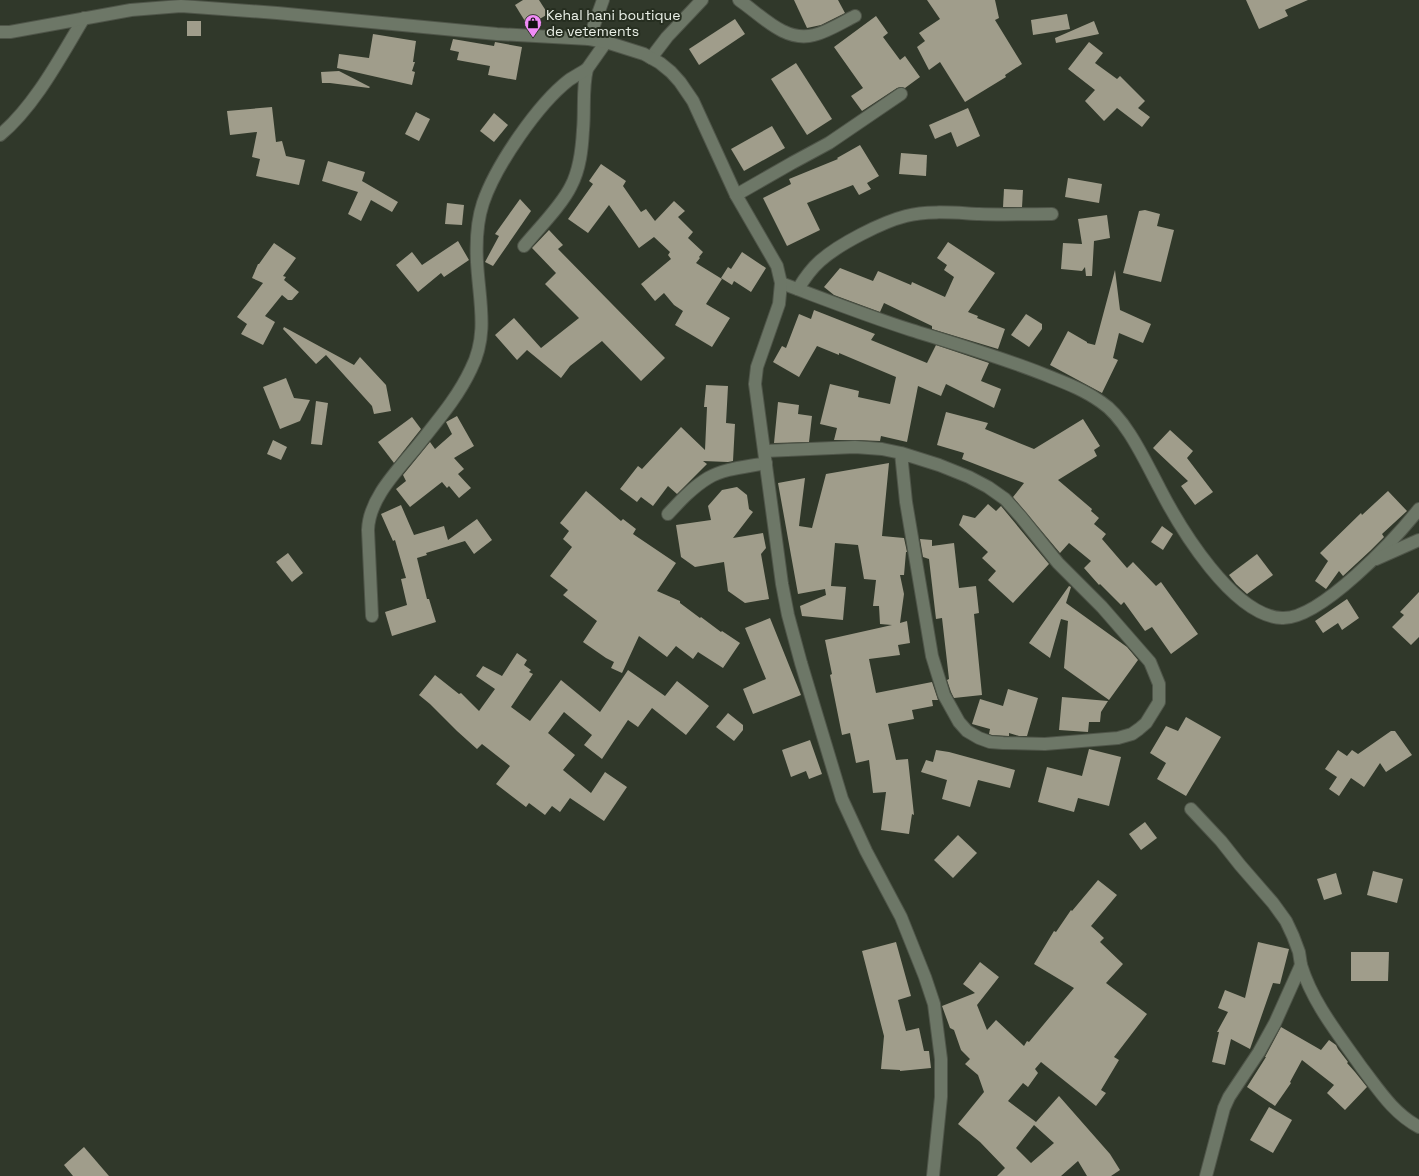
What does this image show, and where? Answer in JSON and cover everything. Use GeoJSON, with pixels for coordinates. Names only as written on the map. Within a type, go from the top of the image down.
{"type":"FeatureCollection","features":[{"type":"Feature","properties":{"kind":"street"},"geometry":{"type":"LineString","coordinates":[[589,39],[602,0]]}},
{"type":"Feature","properties":{"kind":"street"},"geometry":{"type":"LineString","coordinates":[[651,58],[702,0]]}},
{"type":"Feature","properties":{"kind":"street"},"geometry":{"type":"LineString","coordinates":[[739,0],[767,21],[789,34],[802,37],[814,35],[856,16]]}},
{"type":"Feature","properties":{"kind":"street"},"geometry":{"type":"LineString","coordinates":[[0,32],[10,32],[131,10],[181,6],[277,13],[497,34],[589,39],[606,42],[644,54],[671,72],[680,82],[694,101],[736,195],[777,266],[781,283],[779,304],[757,367],[756,391],[758,414],[765,451],[773,523],[788,615],[842,799],[863,845],[901,917],[926,977],[934,1004],[941,1059],[941,1097],[933,1176]]}},
{"type":"Feature","properties":{"kind":"street"},"geometry":{"type":"LineString","coordinates":[[0,135],[43,85],[84,18]]}},
{"type":"Feature","properties":{"kind":"street"},"geometry":{"type":"LineString","coordinates":[[372,616],[368,530],[368,520],[371,512],[377,499],[464,384],[479,352],[482,326],[477,262],[477,240],[479,218],[492,180],[519,138],[546,102],[570,80],[587,69],[606,42]]}},
{"type":"Feature","properties":{"kind":"street"},"geometry":{"type":"LineString","coordinates":[[524,246],[563,199],[574,180],[582,149],[584,91],[587,69]]}},
{"type":"Feature","properties":{"kind":"street"},"geometry":{"type":"LineString","coordinates":[[736,195],[829,143],[901,94]]}},
{"type":"Feature","properties":{"kind":"street"},"geometry":{"type":"LineString","coordinates":[[798,289],[808,274],[830,253],[868,232],[907,215],[924,213],[1007,215],[1052,214]]}},
{"type":"Feature","properties":{"kind":"street"},"geometry":{"type":"LineString","coordinates":[[781,283],[900,327],[1020,365],[1069,384],[1103,402],[1113,411],[1122,424],[1168,505],[1212,571],[1243,601],[1265,614],[1276,618],[1296,616],[1328,598],[1372,560],[1419,509]]}},
{"type":"Feature","properties":{"kind":"street"},"geometry":{"type":"LineString","coordinates":[[765,451],[855,447],[882,448],[901,452],[939,465],[988,486],[1005,499],[1058,564],[1102,607],[1150,662],[1159,684],[1159,702],[1156,709],[1139,730],[1132,734],[1118,738],[1045,744],[1002,743],[990,742],[979,738],[968,731],[959,722],[944,695],[932,656],[906,502],[901,452]]}},
{"type":"Feature","properties":{"kind":"street"},"geometry":{"type":"LineString","coordinates":[[668,514],[690,492],[708,478],[735,469],[766,463]]}},
{"type":"Feature","properties":{"kind":"street"},"geometry":{"type":"LineString","coordinates":[[1372,560],[1419,540]]}},
{"type":"Feature","properties":{"kind":"street"},"geometry":{"type":"LineString","coordinates":[[1192,808],[1221,841],[1240,866],[1262,889],[1286,921],[1299,952],[1306,981],[1324,1013],[1377,1089],[1395,1110],[1419,1127]]}},
{"type":"Feature","properties":{"kind":"street"},"geometry":{"type":"LineString","coordinates":[[1206,1176],[1224,1108],[1229,1097],[1259,1052],[1275,1023],[1301,965]]}},
{"type":"Feature","properties":{"kind":"building"},"geometry":{"type":"Polygon","coordinates":[[[523,0],[539,0],[548,14],[528,26],[515,5],[523,0]]]}},
{"type":"Feature","properties":{"kind":"building"},"geometry":{"type":"Polygon","coordinates":[[[794,0],[838,0],[845,13],[821,25],[807,28],[794,0]]]}},
{"type":"Feature","properties":{"kind":"building"},"geometry":{"type":"Polygon","coordinates":[[[927,0],[995,0],[999,18],[995,20],[1022,64],[1005,75],[1006,77],[965,102],[940,62],[929,70],[917,47],[925,41],[919,33],[940,19],[927,0]]]}},
{"type":"Feature","properties":{"kind":"building"},"geometry":{"type":"Polygon","coordinates":[[[1246,0],[1308,0],[1285,10],[1288,16],[1259,29],[1246,0]]]}},
{"type":"Feature","properties":{"kind":"building"},"geometry":{"type":"Polygon","coordinates":[[[1067,14],[1070,29],[1033,35],[1031,20],[1067,14]]]}},
{"type":"Feature","properties":{"kind":"building"},"geometry":{"type":"Polygon","coordinates":[[[876,16],[888,33],[883,37],[900,60],[905,56],[920,77],[905,88],[897,88],[862,111],[851,96],[863,88],[834,47],[876,16]]]}},
{"type":"Feature","properties":{"kind":"building"},"geometry":{"type":"Polygon","coordinates":[[[735,19],[745,34],[699,65],[689,49],[735,19]]]}},
{"type":"Feature","properties":{"kind":"building"},"geometry":{"type":"Polygon","coordinates":[[[187,21],[201,21],[201,36],[187,36],[187,21]]]}},
{"type":"Feature","properties":{"kind":"building"},"geometry":{"type":"Polygon","coordinates":[[[1094,21],[1099,34],[1056,43],[1055,38],[1094,21]]]}},
{"type":"Feature","properties":{"kind":"building"},"geometry":{"type":"Polygon","coordinates":[[[373,34],[416,41],[413,62],[415,62],[412,71],[415,72],[412,85],[337,68],[339,54],[369,58],[373,34]]]}},
{"type":"Feature","properties":{"kind":"building"},"geometry":{"type":"Polygon","coordinates":[[[453,39],[494,46],[495,42],[522,47],[516,80],[488,75],[490,66],[457,60],[459,52],[450,50],[453,39]]]}},
{"type":"Feature","properties":{"kind":"building"},"geometry":{"type":"Polygon","coordinates":[[[1089,42],[1103,53],[1095,63],[1117,79],[1120,76],[1145,101],[1138,108],[1150,117],[1142,127],[1117,108],[1104,121],[1085,101],[1095,90],[1068,69],[1089,42]]]}},
{"type":"Feature","properties":{"kind":"building"},"geometry":{"type":"Polygon","coordinates":[[[796,63],[832,119],[807,135],[771,79],[796,63]]]}},
{"type":"Feature","properties":{"kind":"building"},"geometry":{"type":"Polygon","coordinates":[[[339,71],[370,87],[322,83],[321,72],[339,71]]]}},
{"type":"Feature","properties":{"kind":"building"},"geometry":{"type":"Polygon","coordinates":[[[272,107],[276,142],[282,141],[286,156],[305,160],[299,185],[256,176],[260,159],[252,157],[257,132],[230,135],[227,111],[272,107]]]}},
{"type":"Feature","properties":{"kind":"building"},"geometry":{"type":"Polygon","coordinates":[[[968,108],[980,136],[957,147],[951,132],[935,139],[929,125],[968,108]]]}},
{"type":"Feature","properties":{"kind":"building"},"geometry":{"type":"Polygon","coordinates":[[[416,112],[430,119],[419,141],[405,134],[416,112]]]}},
{"type":"Feature","properties":{"kind":"building"},"geometry":{"type":"Polygon","coordinates":[[[494,113],[508,125],[494,142],[480,131],[494,113]]]}},
{"type":"Feature","properties":{"kind":"building"},"geometry":{"type":"Polygon","coordinates":[[[772,126],[785,148],[744,171],[731,149],[772,126]]]}},
{"type":"Feature","properties":{"kind":"building"},"geometry":{"type":"Polygon","coordinates":[[[860,145],[879,176],[867,183],[871,189],[859,195],[853,185],[807,203],[820,230],[787,246],[763,198],[791,184],[789,179],[838,159],[837,158],[860,145]]]}},
{"type":"Feature","properties":{"kind":"building"},"geometry":{"type":"Polygon","coordinates":[[[901,153],[927,155],[926,176],[899,174],[901,153]]]}},
{"type":"Feature","properties":{"kind":"building"},"geometry":{"type":"Polygon","coordinates":[[[328,161],[365,172],[362,181],[398,202],[392,212],[371,200],[361,221],[348,214],[358,192],[322,181],[328,161]]]}},
{"type":"Feature","properties":{"kind":"building"},"geometry":{"type":"Polygon","coordinates":[[[601,164],[626,181],[623,186],[641,212],[646,209],[655,221],[674,201],[685,211],[678,217],[693,232],[688,238],[703,252],[696,263],[722,279],[706,304],[730,318],[712,347],[675,325],[683,311],[674,305],[664,293],[655,301],[641,284],[671,259],[668,255],[670,252],[654,237],[639,248],[609,205],[588,233],[568,219],[593,184],[589,181],[601,164]]]}},
{"type":"Feature","properties":{"kind":"building"},"geometry":{"type":"Polygon","coordinates":[[[1068,178],[1102,184],[1099,203],[1065,197],[1068,178]]]}},
{"type":"Feature","properties":{"kind":"building"},"geometry":{"type":"Polygon","coordinates":[[[1004,189],[1023,190],[1022,207],[1003,207],[1004,189]]]}},
{"type":"Feature","properties":{"kind":"building"},"geometry":{"type":"Polygon","coordinates":[[[520,199],[531,211],[493,266],[485,262],[499,236],[495,234],[520,199]]]}},
{"type":"Feature","properties":{"kind":"building"},"geometry":{"type":"Polygon","coordinates":[[[447,203],[464,205],[462,225],[445,224],[447,203]]]}},
{"type":"Feature","properties":{"kind":"building"},"geometry":{"type":"Polygon","coordinates":[[[1145,210],[1160,214],[1157,226],[1174,230],[1161,282],[1123,273],[1139,211],[1145,210]]]}},
{"type":"Feature","properties":{"kind":"building"},"geometry":{"type":"Polygon","coordinates":[[[1107,215],[1110,238],[1094,241],[1092,276],[1086,276],[1085,267],[1082,271],[1061,269],[1063,243],[1082,244],[1078,219],[1107,215]]]}},
{"type":"Feature","properties":{"kind":"building"},"geometry":{"type":"Polygon","coordinates":[[[549,230],[563,245],[558,249],[665,358],[641,381],[602,341],[570,366],[561,378],[527,350],[517,360],[495,335],[514,318],[541,348],[579,318],[545,284],[556,273],[532,248],[549,230]]]}},
{"type":"Feature","properties":{"kind":"building"},"geometry":{"type":"Polygon","coordinates":[[[458,241],[469,260],[444,277],[441,273],[418,292],[396,265],[412,252],[422,265],[458,241]]]}},
{"type":"Feature","properties":{"kind":"building"},"geometry":{"type":"Polygon","coordinates":[[[948,242],[995,273],[968,312],[978,316],[977,318],[1005,329],[998,349],[932,329],[932,326],[884,303],[880,312],[834,295],[824,287],[840,268],[873,281],[878,271],[911,285],[912,282],[945,297],[954,277],[944,270],[947,265],[937,258],[948,242]]]}},
{"type":"Feature","properties":{"kind":"building"},"geometry":{"type":"Polygon","coordinates":[[[274,243],[296,258],[283,276],[286,277],[284,280],[299,292],[292,300],[288,300],[282,295],[265,316],[275,322],[263,345],[241,334],[247,324],[237,317],[263,283],[252,278],[258,264],[274,243]]]}},
{"type":"Feature","properties":{"kind":"building"},"geometry":{"type":"Polygon","coordinates":[[[742,252],[766,268],[751,292],[734,281],[732,285],[721,278],[728,267],[731,269],[742,252]]]}},
{"type":"Feature","properties":{"kind":"building"},"geometry":{"type":"Polygon","coordinates":[[[1115,270],[1120,310],[1151,324],[1143,343],[1119,333],[1113,358],[1118,360],[1102,393],[1050,365],[1068,331],[1087,343],[1095,345],[1115,270]]]}},
{"type":"Feature","properties":{"kind":"building"},"geometry":{"type":"Polygon","coordinates":[[[814,310],[875,334],[871,340],[927,363],[936,345],[989,363],[981,381],[1001,389],[994,408],[946,384],[941,396],[918,386],[907,442],[881,436],[880,441],[834,440],[837,428],[820,424],[830,384],[859,391],[858,397],[890,404],[896,377],[839,353],[839,355],[817,346],[799,377],[773,362],[782,346],[786,348],[799,314],[811,319],[814,310]]]}},
{"type":"Feature","properties":{"kind":"building"},"geometry":{"type":"Polygon","coordinates":[[[1026,314],[1042,324],[1042,329],[1029,347],[1011,335],[1026,314]]]}},
{"type":"Feature","properties":{"kind":"building"},"geometry":{"type":"Polygon","coordinates":[[[284,327],[354,365],[360,357],[386,385],[391,411],[374,414],[372,406],[326,355],[316,364],[283,329],[284,327]]]}},
{"type":"Feature","properties":{"kind":"building"},"geometry":{"type":"Polygon","coordinates":[[[286,378],[294,398],[310,400],[300,421],[280,429],[263,387],[286,378]]]}},
{"type":"Feature","properties":{"kind":"building"},"geometry":{"type":"Polygon","coordinates":[[[706,385],[728,386],[726,423],[735,424],[733,461],[703,461],[707,464],[677,494],[668,486],[653,506],[641,497],[637,502],[620,489],[638,466],[642,469],[681,427],[705,450],[707,407],[704,407],[706,385]]]}},
{"type":"Feature","properties":{"kind":"building"},"geometry":{"type":"Polygon","coordinates":[[[316,401],[328,403],[322,445],[311,444],[316,401]]]}},
{"type":"Feature","properties":{"kind":"building"},"geometry":{"type":"Polygon","coordinates":[[[778,402],[799,405],[798,414],[812,416],[809,442],[774,443],[778,402]]]}},
{"type":"Feature","properties":{"kind":"building"},"geometry":{"type":"Polygon","coordinates":[[[946,412],[988,423],[985,429],[1034,449],[1083,419],[1100,446],[1094,450],[1097,456],[1058,480],[1092,509],[1091,511],[1099,518],[1094,524],[1106,534],[1102,539],[1127,568],[1133,562],[1156,586],[1161,582],[1198,634],[1171,654],[1152,627],[1145,631],[1124,602],[1121,605],[1100,584],[1099,585],[1084,568],[1091,561],[1069,543],[1060,553],[1013,497],[1024,483],[962,459],[964,453],[937,445],[946,412]]]}},
{"type":"Feature","properties":{"kind":"building"},"geometry":{"type":"Polygon","coordinates":[[[457,416],[474,446],[454,458],[464,469],[458,474],[471,488],[459,498],[449,486],[447,488],[442,482],[410,507],[396,489],[406,481],[403,475],[430,442],[435,449],[452,434],[446,422],[457,416]]]}},
{"type":"Feature","properties":{"kind":"building"},"geometry":{"type":"Polygon","coordinates":[[[412,417],[421,429],[394,463],[378,442],[412,417]]]}},
{"type":"Feature","properties":{"kind":"building"},"geometry":{"type":"Polygon","coordinates":[[[1170,430],[1193,451],[1187,458],[1213,492],[1195,505],[1181,486],[1188,481],[1153,448],[1170,430]]]}},
{"type":"Feature","properties":{"kind":"building"},"geometry":{"type":"Polygon","coordinates":[[[273,440],[287,447],[281,460],[267,454],[273,440]]]}},
{"type":"Feature","properties":{"kind":"building"},"geometry":{"type":"Polygon","coordinates":[[[889,463],[882,536],[904,538],[907,552],[904,575],[900,575],[904,594],[900,623],[907,621],[910,643],[898,645],[900,655],[869,659],[876,693],[932,682],[938,700],[932,700],[933,706],[912,710],[914,719],[888,724],[896,760],[908,759],[914,815],[912,814],[909,834],[881,830],[886,792],[873,793],[869,760],[856,763],[850,733],[842,735],[830,675],[832,674],[825,640],[892,625],[880,624],[879,606],[873,606],[876,580],[864,579],[858,545],[835,543],[831,586],[846,587],[843,620],[802,616],[800,606],[826,595],[825,589],[798,594],[778,483],[805,478],[799,526],[812,528],[826,474],[889,463]]]}},
{"type":"Feature","properties":{"kind":"building"},"geometry":{"type":"Polygon","coordinates":[[[737,487],[747,495],[749,509],[753,512],[733,538],[763,533],[766,548],[761,554],[769,599],[745,603],[728,591],[724,562],[695,567],[681,557],[676,525],[711,520],[708,506],[722,490],[737,487]]]}},
{"type":"Feature","properties":{"kind":"building"},"geometry":{"type":"Polygon","coordinates":[[[586,491],[621,521],[623,519],[636,529],[633,534],[676,563],[657,591],[680,601],[680,603],[700,618],[701,617],[721,632],[722,631],[740,643],[723,668],[698,652],[693,659],[676,646],[667,657],[639,636],[622,673],[611,668],[614,662],[583,642],[597,621],[563,595],[568,590],[550,576],[572,547],[563,539],[569,531],[560,523],[586,491]]]}},
{"type":"Feature","properties":{"kind":"building"},"geometry":{"type":"Polygon","coordinates":[[[1388,491],[1407,511],[1382,534],[1384,537],[1343,576],[1339,571],[1326,589],[1315,581],[1328,561],[1320,553],[1361,513],[1362,515],[1388,491]]]}},
{"type":"Feature","properties":{"kind":"building"},"geometry":{"type":"Polygon","coordinates":[[[988,504],[996,511],[1001,506],[1049,564],[1013,603],[988,580],[996,571],[982,558],[988,552],[959,525],[963,515],[975,518],[988,504]]]}},
{"type":"Feature","properties":{"kind":"building"},"geometry":{"type":"Polygon","coordinates":[[[401,505],[414,535],[444,526],[448,540],[477,519],[492,540],[474,554],[465,541],[426,553],[427,555],[417,558],[427,599],[429,599],[436,622],[392,636],[385,612],[407,605],[401,579],[406,578],[395,540],[393,541],[381,514],[401,505]]]}},
{"type":"Feature","properties":{"kind":"building"},"geometry":{"type":"Polygon","coordinates":[[[1162,526],[1173,534],[1163,550],[1151,542],[1162,526]]]}},
{"type":"Feature","properties":{"kind":"building"},"geometry":{"type":"Polygon","coordinates":[[[920,539],[932,540],[932,546],[954,543],[959,588],[976,586],[979,613],[974,614],[982,695],[954,698],[951,692],[947,680],[949,679],[942,618],[936,619],[929,559],[923,557],[920,539]]]}},
{"type":"Feature","properties":{"kind":"building"},"geometry":{"type":"Polygon","coordinates":[[[288,553],[303,573],[292,582],[276,562],[288,553]]]}},
{"type":"Feature","properties":{"kind":"building"},"geometry":{"type":"Polygon","coordinates":[[[1257,554],[1273,575],[1247,594],[1229,575],[1257,554]]]}},
{"type":"Feature","properties":{"kind":"building"},"geometry":{"type":"Polygon","coordinates":[[[1069,586],[1071,587],[1066,603],[1127,647],[1138,660],[1109,700],[1064,668],[1068,621],[1061,619],[1050,658],[1029,643],[1069,586]]]}},
{"type":"Feature","properties":{"kind":"building"},"geometry":{"type":"Polygon","coordinates":[[[1419,592],[1419,637],[1411,645],[1392,627],[1404,615],[1400,612],[1419,592]]]}},
{"type":"Feature","properties":{"kind":"building"},"geometry":{"type":"Polygon","coordinates":[[[1347,599],[1359,618],[1342,630],[1338,623],[1323,633],[1315,621],[1347,599]]]}},
{"type":"Feature","properties":{"kind":"building"},"geometry":{"type":"Polygon","coordinates":[[[770,618],[801,695],[753,714],[743,689],[766,679],[745,628],[770,618]]]}},
{"type":"Feature","properties":{"kind":"building"},"geometry":{"type":"Polygon","coordinates":[[[517,653],[527,660],[524,665],[531,670],[529,672],[533,674],[511,707],[530,721],[561,680],[600,712],[628,670],[665,696],[677,681],[709,706],[686,735],[652,708],[638,727],[628,720],[602,759],[584,745],[592,735],[564,712],[548,733],[575,755],[563,770],[591,793],[605,772],[627,787],[604,821],[570,798],[560,812],[552,806],[545,815],[529,803],[526,807],[496,784],[510,766],[482,744],[477,749],[419,695],[435,675],[459,694],[461,693],[479,711],[495,689],[476,676],[483,666],[502,676],[517,653]]]}},
{"type":"Feature","properties":{"kind":"building"},"geometry":{"type":"Polygon","coordinates":[[[1008,689],[1038,698],[1027,736],[1019,736],[1009,733],[1009,736],[992,735],[989,734],[990,729],[972,724],[980,699],[1003,706],[1008,689]]]}},
{"type":"Feature","properties":{"kind":"building"},"geometry":{"type":"Polygon","coordinates":[[[1062,697],[1108,701],[1101,712],[1100,722],[1089,722],[1088,732],[1059,730],[1062,697]]]}},
{"type":"Feature","properties":{"kind":"building"},"geometry":{"type":"Polygon","coordinates":[[[728,713],[743,725],[743,730],[734,741],[716,727],[728,713]]]}},
{"type":"Feature","properties":{"kind":"building"},"geometry":{"type":"Polygon","coordinates":[[[1186,717],[1221,737],[1186,796],[1157,779],[1166,763],[1150,753],[1166,726],[1178,731],[1186,717]]]}},
{"type":"Feature","properties":{"kind":"building"},"geometry":{"type":"Polygon","coordinates":[[[1391,731],[1395,731],[1412,755],[1386,772],[1380,763],[1364,787],[1351,778],[1339,796],[1329,789],[1337,777],[1325,769],[1338,750],[1347,756],[1352,750],[1358,754],[1391,731]]]}},
{"type":"Feature","properties":{"kind":"building"},"geometry":{"type":"Polygon","coordinates":[[[810,740],[822,774],[809,779],[806,771],[791,777],[782,750],[810,740]]]}},
{"type":"Feature","properties":{"kind":"building"},"geometry":{"type":"Polygon","coordinates":[[[1089,749],[1121,757],[1109,806],[1078,798],[1074,812],[1038,802],[1047,767],[1082,776],[1089,749]]]}},
{"type":"Feature","properties":{"kind":"building"},"geometry":{"type":"Polygon","coordinates":[[[936,750],[949,752],[1015,770],[1010,788],[978,780],[970,807],[942,799],[947,780],[921,772],[926,760],[933,762],[936,750]]]}},
{"type":"Feature","properties":{"kind":"building"},"geometry":{"type":"Polygon","coordinates":[[[1145,822],[1157,838],[1141,850],[1129,834],[1145,822]]]}},
{"type":"Feature","properties":{"kind":"building"},"geometry":{"type":"Polygon","coordinates":[[[958,835],[977,853],[953,878],[934,860],[958,835]]]}},
{"type":"Feature","properties":{"kind":"building"},"geometry":{"type":"Polygon","coordinates":[[[1373,871],[1403,879],[1397,903],[1367,895],[1373,871]]]}},
{"type":"Feature","properties":{"kind":"building"},"geometry":{"type":"Polygon","coordinates":[[[1336,873],[1342,894],[1324,900],[1317,879],[1336,873]]]}},
{"type":"Feature","properties":{"kind":"building"},"geometry":{"type":"Polygon","coordinates":[[[1098,880],[1117,895],[1091,926],[1104,938],[1100,942],[1123,964],[1106,983],[1147,1014],[1114,1057],[1119,1060],[1101,1090],[1106,1093],[1096,1106],[1041,1062],[1035,1069],[1038,1073],[1028,1087],[1023,1083],[1008,1101],[1036,1122],[1059,1096],[1110,1154],[1120,1170],[1111,1176],[1087,1176],[1078,1161],[1061,1176],[997,1176],[1005,1168],[980,1142],[958,1124],[984,1092],[978,1075],[965,1064],[970,1059],[961,1050],[954,1030],[950,1028],[942,1006],[975,993],[963,984],[980,962],[999,977],[977,1005],[987,1030],[996,1020],[1024,1046],[1074,988],[1034,964],[1054,931],[1056,932],[1071,910],[1072,911],[1098,880]],[[1034,1125],[1016,1148],[1031,1163],[1054,1143],[1034,1125]]]}},
{"type":"Feature","properties":{"kind":"building"},"geometry":{"type":"Polygon","coordinates":[[[896,942],[911,996],[898,1000],[906,1031],[919,1028],[924,1051],[929,1051],[931,1068],[900,1071],[881,1069],[884,1036],[862,951],[896,942]]]}},
{"type":"Feature","properties":{"kind":"building"},"geometry":{"type":"Polygon","coordinates":[[[1258,942],[1289,949],[1280,984],[1273,983],[1250,1049],[1231,1039],[1225,1065],[1212,1062],[1219,1032],[1217,1032],[1228,1012],[1218,1008],[1225,990],[1245,998],[1258,942]]]}},
{"type":"Feature","properties":{"kind":"building"},"geometry":{"type":"Polygon","coordinates":[[[1351,952],[1389,952],[1388,981],[1351,981],[1351,952]]]}},
{"type":"Feature","properties":{"kind":"building"},"geometry":{"type":"Polygon","coordinates":[[[1281,1027],[1321,1050],[1329,1040],[1336,1045],[1348,1062],[1347,1063],[1367,1087],[1345,1110],[1327,1093],[1334,1085],[1302,1060],[1290,1082],[1291,1083],[1275,1106],[1247,1087],[1266,1057],[1281,1027]]]}},
{"type":"Feature","properties":{"kind":"building"},"geometry":{"type":"Polygon","coordinates":[[[1269,1107],[1292,1120],[1273,1153],[1250,1140],[1269,1107]]]}},
{"type":"Feature","properties":{"kind":"building"},"geometry":{"type":"Polygon","coordinates":[[[84,1147],[109,1176],[73,1176],[64,1165],[84,1147]]]}},
{"type":"Feature","properties":{"kind":"place","name":"Kehal hani boutique de vetements"},"geometry":{"type":"Point","coordinates":[533,38]}}]}
